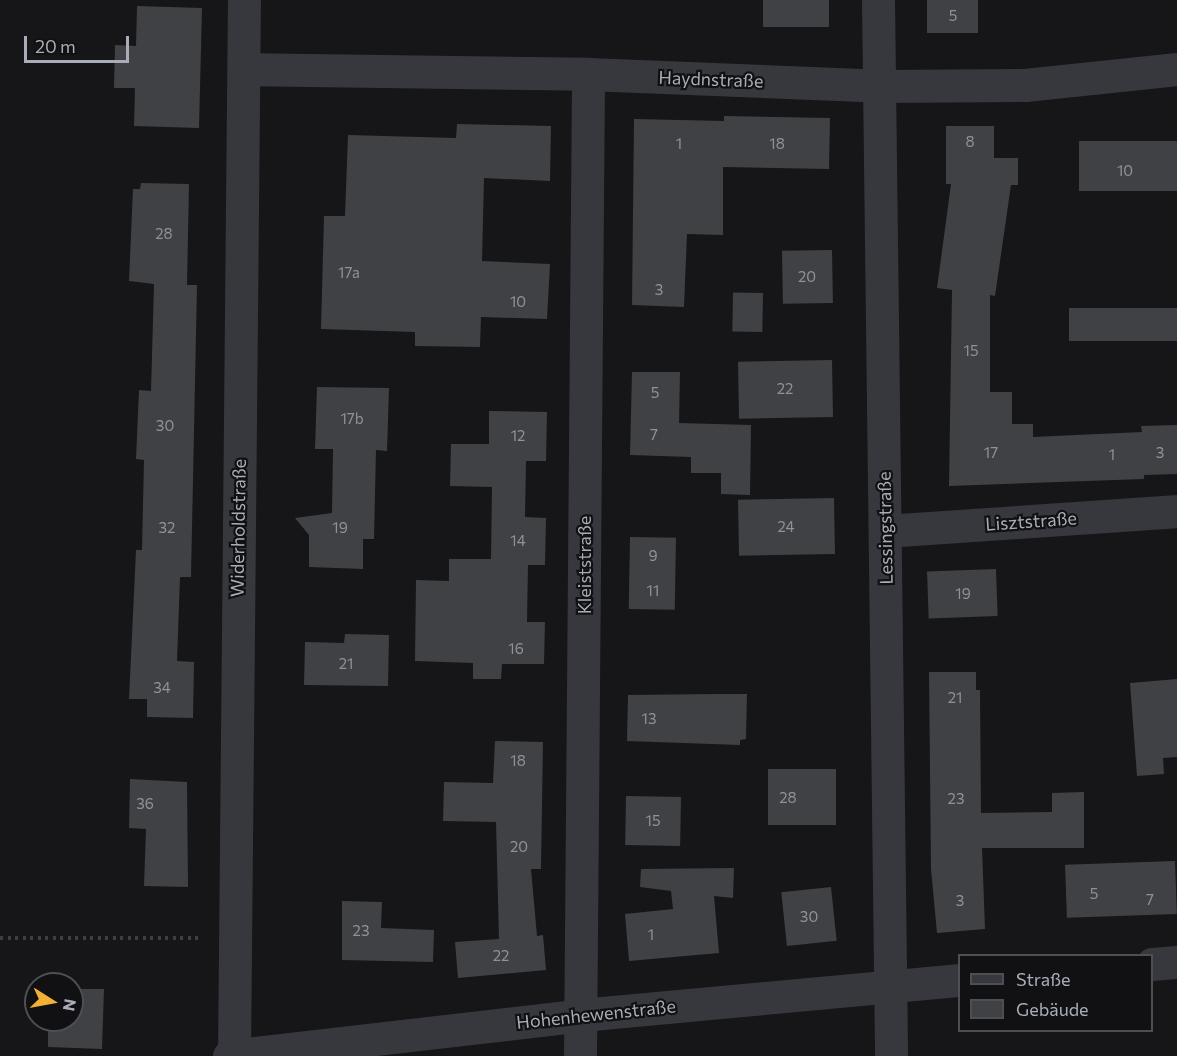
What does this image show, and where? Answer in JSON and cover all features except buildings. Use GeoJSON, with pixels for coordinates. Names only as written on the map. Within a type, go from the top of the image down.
{"type":"FeatureCollection","features":[{"type":"Feature","properties":{"kind":"street","name":"Widerholdstraße"},"geometry":{"type":"LineString","coordinates":[[232,1055],[244,0]]}},
{"type":"Feature","properties":{"kind":"street","name":"Lessingstraße"},"geometry":{"type":"LineString","coordinates":[[878,0],[881,86],[891,1056]]}},
{"type":"Feature","properties":{"kind":"street","name":"Haydnstraße"},"geometry":{"type":"LineString","coordinates":[[244,69],[588,74],[881,86],[1025,85],[1177,69]]}},
{"type":"Feature","properties":{"kind":"street","name":"Kleiststraße"},"geometry":{"type":"LineString","coordinates":[[580,1056],[588,74]]}},
{"type":"Feature","properties":{"kind":"street","name":"Lisztstraße"},"geometry":{"type":"LineString","coordinates":[[885,531],[1177,511]]}},
{"type":"Feature","properties":{"kind":"street"},"geometry":{"type":"LineString","coordinates":[[1153,964],[1177,962]]}},
{"type":"Feature","properties":{"kind":"street","name":"Hohenhewenstraße"},"geometry":{"type":"LineString","coordinates":[[232,1055],[581,1015],[958,980]]}},
{"type":"Feature","properties":{"kind":"path"},"geometry":{"type":"LineString","coordinates":[[0,938],[98,942],[232,937]]}}]}
